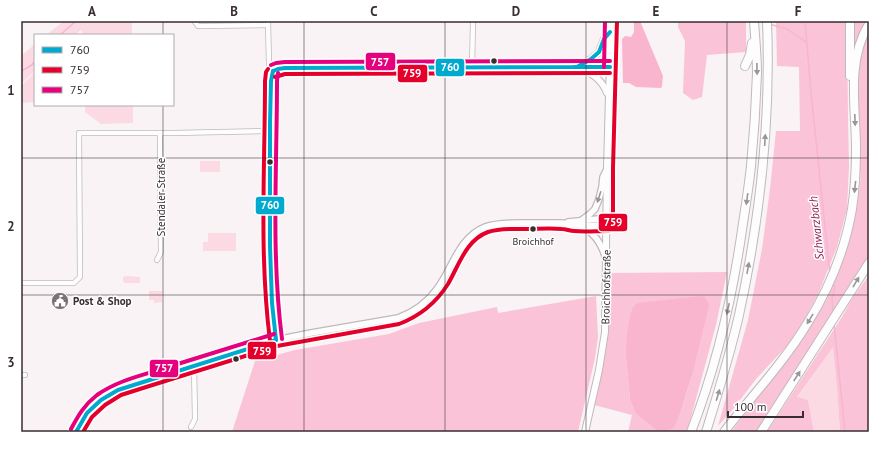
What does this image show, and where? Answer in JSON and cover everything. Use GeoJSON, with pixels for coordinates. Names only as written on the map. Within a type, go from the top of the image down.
{"type":"FeatureCollection","features":[{"type":"Feature","properties":{"kind":"highway"},"geometry":{"type":"LineString","coordinates":[[696,432],[722,338],[735,276],[751,168],[757,71],[754,21]]}},
{"type":"Feature","properties":{"kind":"highway"},"geometry":{"type":"LineString","coordinates":[[706,432],[722,380],[738,317],[746,281],[759,204],[764,148],[767,85],[767,21]]}},
{"type":"Feature","properties":{"kind":"highway"},"geometry":{"type":"LineString","coordinates":[[850,21],[850,79],[854,91]]}},
{"type":"Feature","properties":{"kind":"highway"},"geometry":{"type":"LineString","coordinates":[[724,432],[790,349],[807,325],[833,276],[852,209],[855,183],[856,148],[854,74],[856,58],[861,40],[869,24]]}},
{"type":"Feature","properties":{"kind":"highway"},"geometry":{"type":"LineString","coordinates":[[745,66],[750,56],[754,30]]}},
{"type":"Feature","properties":{"kind":"highway"},"geometry":{"type":"LineString","coordinates":[[761,432],[863,270],[869,263]]}},
{"type":"Feature","properties":{"kind":"highway"},"geometry":{"type":"LineString","coordinates":[[691,432],[711,375]]}},
{"type":"Feature","properties":{"kind":"main road","name":"Broichhofstraße"},"geometry":{"type":"LineString","coordinates":[[585,432],[599,370],[605,332],[611,21]]}},
{"type":"Feature","properties":{"kind":"main road"},"geometry":{"type":"LineString","coordinates":[[577,67],[591,59],[599,52],[604,39],[610,32]]}},
{"type":"Feature","properties":{"kind":"main road"},"geometry":{"type":"LineString","coordinates":[[577,67],[592,73],[601,81],[609,96]]}},
{"type":"Feature","properties":{"kind":"street"},"geometry":{"type":"LineString","coordinates":[[472,67],[473,21]]}},
{"type":"Feature","properties":{"kind":"street"},"geometry":{"type":"LineString","coordinates":[[195,22],[198,26],[268,23],[269,65],[273,71]]}},
{"type":"Feature","properties":{"kind":"street"},"geometry":{"type":"LineString","coordinates":[[276,340],[272,314],[270,264],[269,131],[271,72],[285,68],[610,67]]}},
{"type":"Feature","properties":{"kind":"street"},"geometry":{"type":"LineString","coordinates":[[21,284],[74,282],[80,277],[78,133],[269,131]]}},
{"type":"Feature","properties":{"kind":"street","name":"Stendaler Straße"},"geometry":{"type":"LineString","coordinates":[[158,260],[162,252],[160,133]]}},
{"type":"Feature","properties":{"kind":"street"},"geometry":{"type":"LineString","coordinates":[[582,220],[594,211],[599,199],[603,178],[607,168]]}},
{"type":"Feature","properties":{"kind":"street"},"geometry":{"type":"LineString","coordinates":[[564,223],[582,220],[607,222]]}},
{"type":"Feature","properties":{"kind":"street"},"geometry":{"type":"LineString","coordinates":[[76,432],[87,413],[94,406],[118,390],[276,340],[398,318],[410,313],[423,304],[437,289],[457,252],[469,236],[479,230],[508,223],[564,223],[578,225],[607,222]]}},
{"type":"Feature","properties":{"kind":"street"},"geometry":{"type":"LineString","coordinates":[[578,225],[586,229],[598,239],[603,248],[606,261]]}},
{"type":"Feature","properties":{"kind":"street"},"geometry":{"type":"LineString","coordinates":[[191,427],[195,419],[194,365]]}},
{"type":"Feature","properties":{"kind":"shaded area"},"geometry":{"type":"Polygon","coordinates":[[[64,21],[132,21],[132,34],[83,34],[81,30],[76,34],[47,34],[64,21]]]}},
{"type":"Feature","properties":{"kind":"shaded area"},"geometry":{"type":"Polygon","coordinates":[[[634,21],[640,21],[663,76],[661,88],[636,87],[629,83],[623,83],[622,39],[625,36],[631,37],[634,32],[634,21]]]}},
{"type":"Feature","properties":{"kind":"shaded area"},"geometry":{"type":"Polygon","coordinates":[[[678,21],[746,21],[746,52],[707,55],[702,97],[693,100],[683,93],[685,41],[678,27],[678,21]]]}},
{"type":"Feature","properties":{"kind":"shaded area"},"geometry":{"type":"Polygon","coordinates":[[[776,21],[847,21],[849,166],[847,209],[837,247],[819,292],[804,320],[787,346],[756,379],[718,426],[748,320],[762,249],[776,131],[800,131],[799,67],[777,66],[776,21]]]}},
{"type":"Feature","properties":{"kind":"shaded area"},"geometry":{"type":"Polygon","coordinates":[[[852,21],[865,21],[857,38],[853,53],[852,21]]]}},
{"type":"Feature","properties":{"kind":"shaded area"},"geometry":{"type":"Polygon","coordinates":[[[869,32],[869,257],[757,432],[731,432],[785,362],[816,318],[828,297],[841,265],[848,244],[860,182],[857,80],[863,47],[869,32]]]}},
{"type":"Feature","properties":{"kind":"shaded area"},"geometry":{"type":"Polygon","coordinates":[[[34,45],[34,72],[21,84],[21,56],[34,45]]]}},
{"type":"Feature","properties":{"kind":"shaded area"},"geometry":{"type":"Polygon","coordinates":[[[34,73],[34,102],[21,103],[21,86],[34,73]]]}},
{"type":"Feature","properties":{"kind":"shaded area"},"geometry":{"type":"Polygon","coordinates":[[[85,106],[133,106],[133,123],[101,124],[85,112],[85,106]]]}},
{"type":"Feature","properties":{"kind":"shaded area"},"geometry":{"type":"Polygon","coordinates":[[[200,161],[220,161],[220,172],[200,172],[200,161]]]}},
{"type":"Feature","properties":{"kind":"shaded area"},"geometry":{"type":"Polygon","coordinates":[[[208,233],[236,233],[236,251],[203,251],[203,242],[208,242],[208,233]]]}},
{"type":"Feature","properties":{"kind":"shaded area"},"geometry":{"type":"Polygon","coordinates":[[[727,272],[716,325],[687,432],[628,432],[632,415],[594,405],[607,338],[610,273],[727,272]],[[709,307],[626,357],[630,400],[636,414],[656,430],[677,422],[691,379],[709,307]]]}},
{"type":"Feature","properties":{"kind":"shaded area"},"geometry":{"type":"Polygon","coordinates":[[[869,275],[869,432],[840,432],[833,347],[797,397],[808,400],[814,432],[767,432],[842,317],[852,299],[869,275]]]}},
{"type":"Feature","properties":{"kind":"shaded area"},"geometry":{"type":"Polygon","coordinates":[[[123,277],[140,277],[140,283],[123,282],[123,277]]]}},
{"type":"Feature","properties":{"kind":"shaded area"},"geometry":{"type":"Polygon","coordinates":[[[149,291],[162,291],[162,302],[154,303],[154,300],[149,300],[149,291]]]}},
{"type":"Feature","properties":{"kind":"shaded area"},"geometry":{"type":"Polygon","coordinates":[[[596,296],[598,337],[595,358],[578,432],[232,432],[255,361],[295,350],[389,334],[419,323],[497,307],[498,313],[596,296]]]}},
{"type":"Feature","properties":{"kind":"shaded area"},"geometry":{"type":"Polygon","coordinates":[[[702,296],[707,300],[709,307],[693,372],[681,411],[677,422],[672,429],[665,431],[656,430],[636,414],[630,400],[626,357],[627,335],[633,307],[638,303],[702,296]]]}},
{"type":"Feature","properties":{"kind":"shaded area"},"geometry":{"type":"Polygon","coordinates":[[[833,346],[840,432],[814,432],[808,400],[797,398],[833,346]]]}},
{"type":"Feature","properties":{"kind":"waterway"},"geometry":{"type":"LineString","coordinates":[[61,34],[76,21]]}},
{"type":"Feature","properties":{"kind":"waterway","name":"Schwarzbach"},"geometry":{"type":"LineString","coordinates":[[805,21],[830,274]]}},
{"type":"Feature","properties":{"kind":"waterway"},"geometry":{"type":"LineString","coordinates":[[769,24],[787,29],[806,42]]}},
{"type":"Feature","properties":{"kind":"waterway"},"geometry":{"type":"LineString","coordinates":[[21,71],[31,66],[34,62]]}},
{"type":"Feature","properties":{"kind":"waterway","name":"Schwarzbach"},"geometry":{"type":"LineString","coordinates":[[833,283],[835,287],[832,298],[833,313]]}},
{"type":"Feature","properties":{"kind":"waterway","name":"Schwarzbach"},"geometry":{"type":"LineString","coordinates":[[834,324],[845,432]]}},
{"type":"Feature","properties":{"kind":"transit line","name":"757"},"geometry":{"type":"LineString","coordinates":[[604,67],[605,21]]}},
{"type":"Feature","properties":{"kind":"transit line","name":"759"},"geometry":{"type":"LineString","coordinates":[[83,432],[92,417],[105,405],[121,395],[277,346],[399,324],[407,321],[421,313],[433,303],[448,284],[469,247],[480,236],[488,232],[511,229],[564,229],[572,231],[611,230],[613,225],[617,21]]}},
{"type":"Feature","properties":{"kind":"transit line","name":"760"},"geometry":{"type":"LineString","coordinates":[[273,71],[285,68],[577,67],[591,59],[599,52],[604,39],[610,32]]}},
{"type":"Feature","properties":{"kind":"transit line","name":"757"},"geometry":{"type":"LineString","coordinates":[[271,65],[285,62],[610,61]]}},
{"type":"Feature","properties":{"kind":"transit line","name":"760"},"geometry":{"type":"LineString","coordinates":[[575,67],[610,67]]}},
{"type":"Feature","properties":{"kind":"transit line","name":"759"},"geometry":{"type":"LineString","coordinates":[[268,69],[266,72],[265,81],[263,211],[265,276],[270,341]]}},
{"type":"Feature","properties":{"kind":"transit line","name":"760"},"geometry":{"type":"LineString","coordinates":[[273,71],[271,81],[270,123],[270,247],[272,303],[276,340]]}},
{"type":"Feature","properties":{"kind":"transit line","name":"757"},"geometry":{"type":"LineString","coordinates":[[278,73],[275,210],[277,275],[282,339]]}},
{"type":"Feature","properties":{"kind":"transit line","name":"759"},"geometry":{"type":"LineString","coordinates":[[275,77],[285,74],[610,73]]}},
{"type":"Feature","properties":{"kind":"transit line","name":"757"},"geometry":{"type":"LineString","coordinates":[[71,429],[88,403],[97,395],[114,385],[141,375],[274,334]]}},
{"type":"Feature","properties":{"kind":"transit line","name":"760"},"geometry":{"type":"LineString","coordinates":[[76,432],[87,413],[101,400],[118,390],[276,340]]}},
{"type":"Feature","properties":{"kind":"place","name":"Broichhof"},"geometry":{"type":"Point","coordinates":[533,229]}},
{"type":"Feature","properties":{"kind":"place","name":"Post & Shop"},"geometry":{"type":"Point","coordinates":[60,301]}}]}
